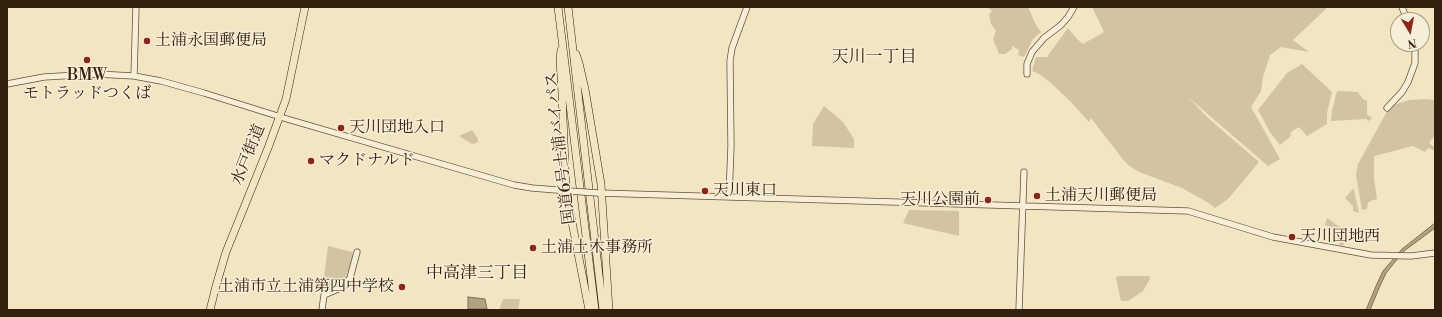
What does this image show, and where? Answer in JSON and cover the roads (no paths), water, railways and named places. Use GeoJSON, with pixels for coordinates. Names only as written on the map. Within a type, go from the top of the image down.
{"type":"FeatureCollection","features":[{"type":"Feature","properties":{"kind":"highway","name":"水戸街道"},"geometry":{"type":"LineString","coordinates":[[210,310],[224,257],[280,116],[293,66],[305,7]]}},
{"type":"Feature","properties":{"kind":"highway","name":"国道6号土浦バイパス"},"geometry":{"type":"LineString","coordinates":[[558,7],[595,310]]}},
{"type":"Feature","properties":{"kind":"highway","name":"国道6号土浦バイパス"},"geometry":{"type":"LineString","coordinates":[[568,7],[603,310]]}},
{"type":"Feature","properties":{"kind":"highway"},"geometry":{"type":"LineString","coordinates":[[562,38],[560,60],[568,191],[589,310]]}},
{"type":"Feature","properties":{"kind":"highway"},"geometry":{"type":"LineString","coordinates":[[572,44],[579,63],[585,89],[600,193],[609,310]]}},
{"type":"Feature","properties":{"kind":"street"},"geometry":{"type":"LineString","coordinates":[[134,76],[136,7]]}},
{"type":"Feature","properties":{"kind":"street"},"geometry":{"type":"LineString","coordinates":[[730,197],[732,146],[730,61],[732,48],[747,7]]}},
{"type":"Feature","properties":{"kind":"street"},"geometry":{"type":"LineString","coordinates":[[1027,74],[1027,64],[1032,52],[1044,38],[1061,25],[1074,7]]}},
{"type":"Feature","properties":{"kind":"street"},"geometry":{"type":"LineString","coordinates":[[1387,108],[1402,92],[1408,82],[1415,63],[1415,52]]}},
{"type":"Feature","properties":{"kind":"street"},"geometry":{"type":"LineString","coordinates":[[7,84],[59,75],[96,74],[134,76],[161,81],[514,185],[532,188],[600,193],[1188,211],[1273,237],[1371,255],[1418,256],[1435,253]]}},
{"type":"Feature","properties":{"kind":"street"},"geometry":{"type":"LineString","coordinates":[[1019,310],[1024,172]]}},
{"type":"Feature","properties":{"kind":"street"},"geometry":{"type":"LineString","coordinates":[[322,310],[324,295],[343,287],[350,278],[357,252]]}},
{"type":"Feature","properties":{"kind":"place","name":"土浦永国郵便局"},"geometry":{"type":"Point","coordinates":[147,41]}},
{"type":"Feature","properties":{"kind":"place","name":"BMW モトラッドつくば"},"geometry":{"type":"Point","coordinates":[87,60]}},
{"type":"Feature","properties":{"kind":"place","name":"天川団地入口"},"geometry":{"type":"Point","coordinates":[341,128]}},
{"type":"Feature","properties":{"kind":"place","name":"マクドナルド"},"geometry":{"type":"Point","coordinates":[311,161]}},
{"type":"Feature","properties":{"kind":"place","name":"天川東口"},"geometry":{"type":"Point","coordinates":[705,191]}},
{"type":"Feature","properties":{"kind":"place","name":"土浦天川郵便局"},"geometry":{"type":"Point","coordinates":[1037,196]}},
{"type":"Feature","properties":{"kind":"place","name":"天川公園前"},"geometry":{"type":"Point","coordinates":[988,200]}},
{"type":"Feature","properties":{"kind":"place","name":"天川団地西"},"geometry":{"type":"Point","coordinates":[1292,237]}},
{"type":"Feature","properties":{"kind":"place","name":"土浦土木事務所"},"geometry":{"type":"Point","coordinates":[533,248]}},
{"type":"Feature","properties":{"kind":"place","name":"土浦市立土浦第四中学校"},"geometry":{"type":"Point","coordinates":[402,287]}},
{"type":"Feature","properties":{"kind":"district","name":"天川一丁目"},"geometry":{"type":"Point","coordinates":[874,58]}},
{"type":"Feature","properties":{"kind":"district","name":"中高津三丁目"},"geometry":{"type":"Point","coordinates":[477,274]}}]}
